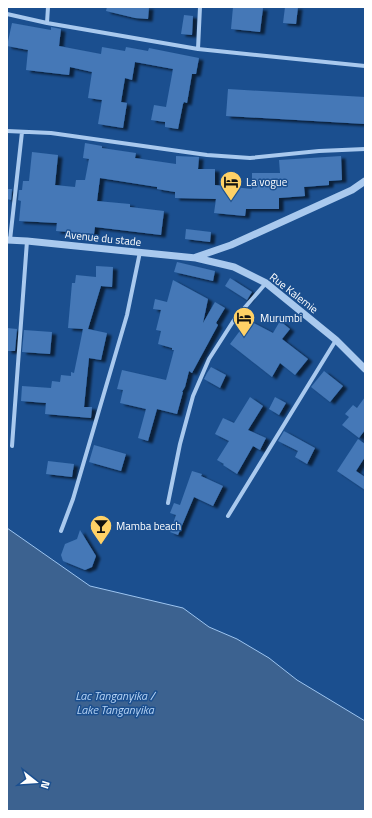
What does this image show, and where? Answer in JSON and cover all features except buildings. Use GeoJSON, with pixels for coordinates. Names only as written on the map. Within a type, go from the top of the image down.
{"type":"FeatureCollection","features":[{"type":"Feature","properties":{"kind":"street"},"geometry":{"type":"LineString","coordinates":[[46,23],[48,7]]}},
{"type":"Feature","properties":{"kind":"street"},"geometry":{"type":"LineString","coordinates":[[198,49],[200,7]]}},
{"type":"Feature","properties":{"kind":"street"},"geometry":{"type":"LineString","coordinates":[[7,14],[46,23],[198,49],[365,66]]}},
{"type":"Feature","properties":{"kind":"street"},"geometry":{"type":"LineString","coordinates":[[7,131],[51,133],[207,155],[250,158],[319,151],[365,149]]}},
{"type":"Feature","properties":{"kind":"street"},"geometry":{"type":"LineString","coordinates":[[8,240],[22,132]]}},
{"type":"Feature","properties":{"kind":"street"},"geometry":{"type":"LineString","coordinates":[[196,258],[231,245],[352,190],[365,181]]}},
{"type":"Feature","properties":{"kind":"street","name":"Avenue du stade"},"geometry":{"type":"LineString","coordinates":[[8,240],[196,258]]}},
{"type":"Feature","properties":{"kind":"street"},"geometry":{"type":"LineString","coordinates":[[12,446],[27,241]]}},
{"type":"Feature","properties":{"kind":"street"},"geometry":{"type":"LineString","coordinates":[[61,531],[73,499],[127,315],[140,252]]}},
{"type":"Feature","properties":{"kind":"street","name":"Rue Kalemie"},"geometry":{"type":"LineString","coordinates":[[196,258],[234,267],[266,283],[336,340],[365,369]]}},
{"type":"Feature","properties":{"kind":"street"},"geometry":{"type":"LineString","coordinates":[[168,503],[180,444],[193,396],[209,359],[234,320],[266,283]]}},
{"type":"Feature","properties":{"kind":"street"},"geometry":{"type":"LineString","coordinates":[[228,516],[336,340]]}},
{"type":"Feature","properties":{"kind":"water","name":"Lac Tanganyika / Lake Tanganyika"},"geometry":{"type":"Polygon","coordinates":[[[7,528],[90,586],[183,608],[209,627],[237,639],[269,658],[297,680],[365,721],[365,811],[7,811],[7,528]]]}},
{"type":"Feature","properties":{"kind":"place","name":"La vogue"},"geometry":{"type":"Point","coordinates":[231,202]}},
{"type":"Feature","properties":{"kind":"place","name":"Murumbi"},"geometry":{"type":"Point","coordinates":[244,338]}},
{"type":"Feature","properties":{"kind":"place","name":"Mamba beach"},"geometry":{"type":"Point","coordinates":[101,546]}}]}
